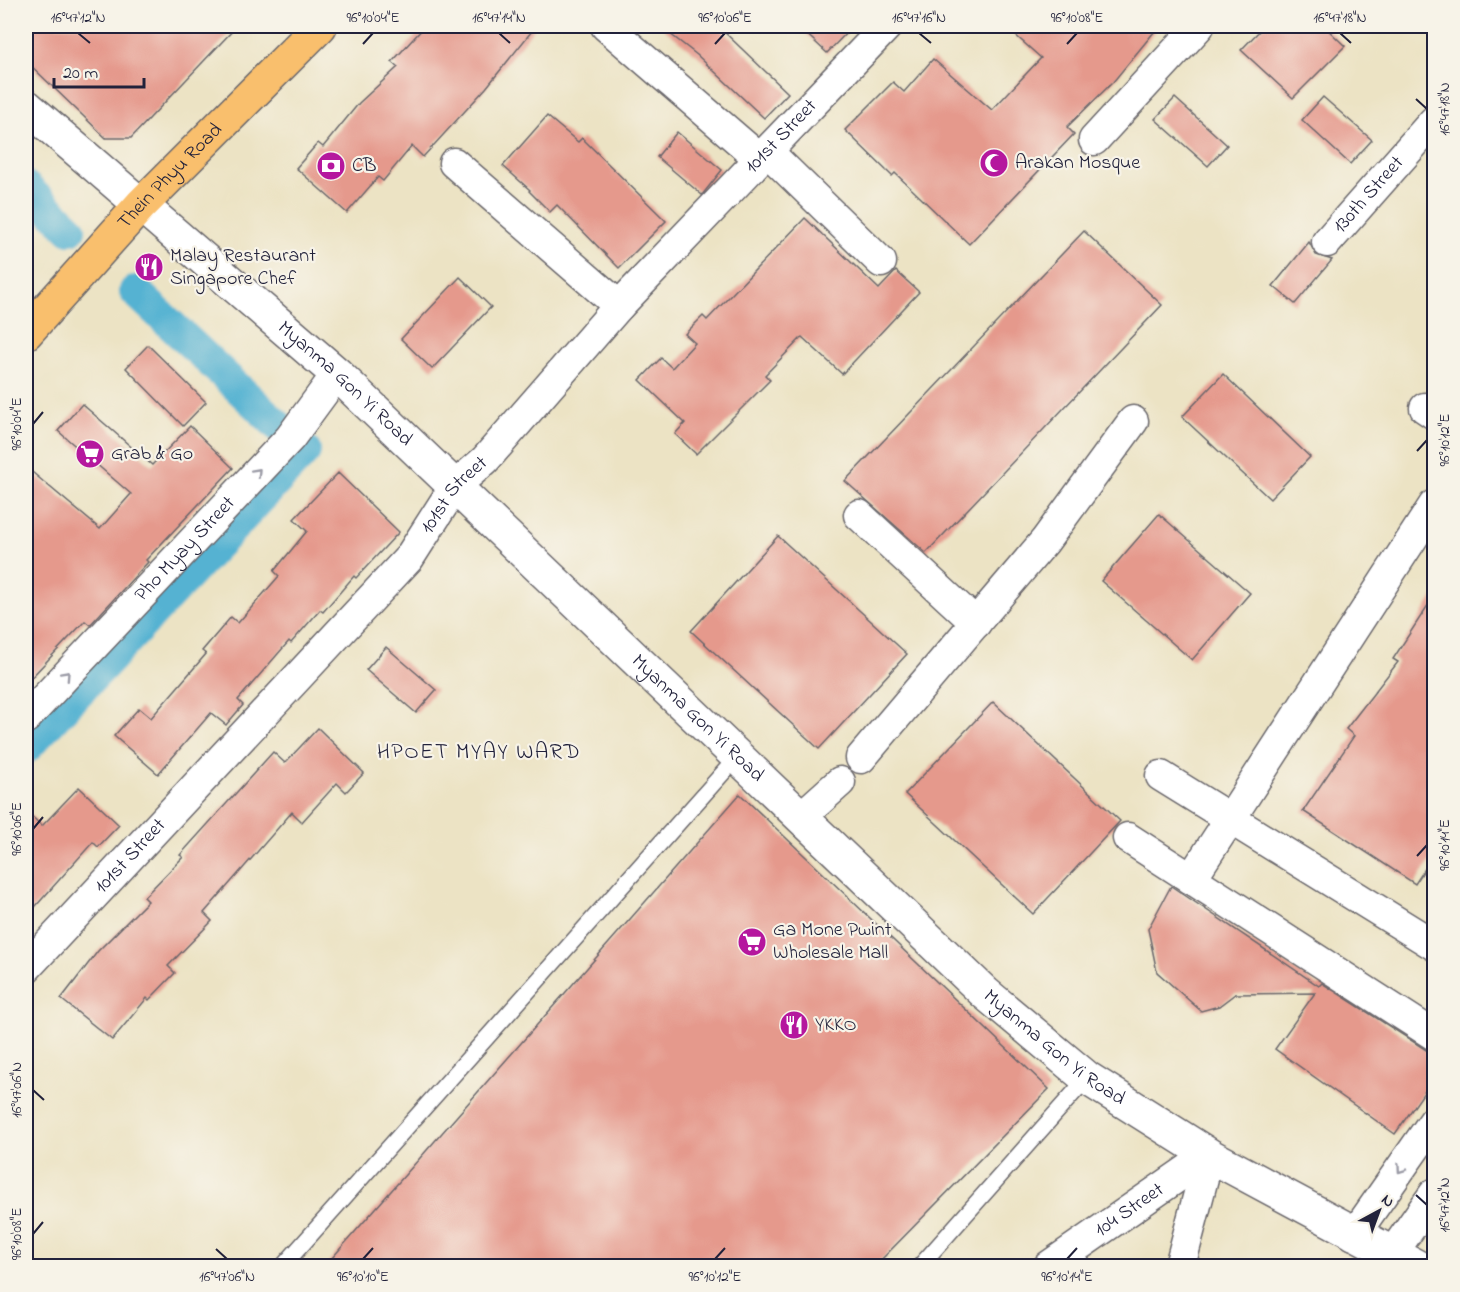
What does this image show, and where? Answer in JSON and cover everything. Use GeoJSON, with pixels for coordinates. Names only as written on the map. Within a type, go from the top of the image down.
{"type":"FeatureCollection","features":[{"type":"Feature","properties":{"kind":"main road","name":"Thein Phyu Road"},"geometry":{"type":"LineString","coordinates":[[26,333],[141,205],[320,26]]}},
{"type":"Feature","properties":{"kind":"street"},"geometry":{"type":"LineString","coordinates":[[606,26],[763,155],[881,262]]}},
{"type":"Feature","properties":{"kind":"street","name":"101st Street"},"geometry":{"type":"LineString","coordinates":[[26,968],[409,558],[455,486],[485,460],[619,306],[887,26]]}},
{"type":"Feature","properties":{"kind":"street"},"geometry":{"type":"LineString","coordinates":[[1094,140],[1199,26]]}},
{"type":"Feature","properties":{"kind":"street","name":"Myanma Gon Yi Road"},"geometry":{"type":"LineString","coordinates":[[26,106],[337,374],[739,755],[985,993],[1087,1078],[1209,1155],[1404,1260]]}},
{"type":"Feature","properties":{"kind":"street","name":"130th Street"},"geometry":{"type":"LineString","coordinates":[[1327,242],[1434,121]]}},
{"type":"Feature","properties":{"kind":"street"},"geometry":{"type":"LineString","coordinates":[[454,163],[619,306]]}},
{"type":"Feature","properties":{"kind":"street","name":"Pho Myay Street"},"geometry":{"type":"LineString","coordinates":[[26,718],[291,438],[337,374]]}},
{"type":"Feature","properties":{"kind":"street"},"geometry":{"type":"LineString","coordinates":[[861,758],[1045,541],[1133,421]]}},
{"type":"Feature","properties":{"kind":"street"},"geometry":{"type":"LineString","coordinates":[[1191,879],[1434,505]]}},
{"type":"Feature","properties":{"kind":"street"},"geometry":{"type":"LineString","coordinates":[[859,515],[976,623]]}},
{"type":"Feature","properties":{"kind":"street"},"geometry":{"type":"LineString","coordinates":[[1161,776],[1434,945]]}},
{"type":"Feature","properties":{"kind":"street"},"geometry":{"type":"LineString","coordinates":[[802,816],[840,782]]}},
{"type":"Feature","properties":{"kind":"street"},"geometry":{"type":"LineString","coordinates":[[1128,838],[1434,1035]]}},
{"type":"Feature","properties":{"kind":"street"},"geometry":{"type":"LineString","coordinates":[[1354,1235],[1434,1121]]}},
{"type":"Feature","properties":{"kind":"street"},"geometry":{"type":"LineString","coordinates":[[1180,1266],[1209,1155]]}},
{"type":"Feature","properties":{"kind":"street","name":"104 Street"},"geometry":{"type":"LineString","coordinates":[[1049,1266],[1209,1155]]}},
{"type":"Feature","properties":{"kind":"street"},"geometry":{"type":"LineString","coordinates":[[1404,1260],[1434,1194]]}},
{"type":"Feature","properties":{"kind":"lane"},"geometry":{"type":"LineString","coordinates":[[283,1266],[739,755]]}},
{"type":"Feature","properties":{"kind":"lane"},"geometry":{"type":"LineString","coordinates":[[920,1266],[1087,1078]]}},
{"type":"Feature","properties":{"kind":"building"},"geometry":{"type":"Polygon","coordinates":[[[33,26],[237,26],[131,138],[106,138],[26,61],[26,34],[33,26]]]}},
{"type":"Feature","properties":{"kind":"building"},"geometry":{"type":"Polygon","coordinates":[[[425,26],[536,26],[486,88],[423,157],[412,146],[383,181],[378,177],[347,213],[296,168],[318,143],[323,147],[359,103],[398,67],[392,62],[425,26]]]}},
{"type":"Feature","properties":{"kind":"building"},"geometry":{"type":"Polygon","coordinates":[[[660,26],[718,26],[788,93],[764,118],[697,55],[660,26]]]}},
{"type":"Feature","properties":{"kind":"building"},"geometry":{"type":"Polygon","coordinates":[[[798,26],[853,26],[827,53],[798,26]]]}},
{"type":"Feature","properties":{"kind":"building"},"geometry":{"type":"Polygon","coordinates":[[[1005,26],[1159,26],[1113,82],[1067,127],[1074,134],[969,244],[895,173],[892,176],[845,130],[893,82],[904,92],[933,59],[992,110],[1041,58],[1005,26]]]}},
{"type":"Feature","properties":{"kind":"building"},"geometry":{"type":"Polygon","coordinates":[[[1264,26],[1324,26],[1345,46],[1293,98],[1241,50],[1264,26]]]}},
{"type":"Feature","properties":{"kind":"building"},"geometry":{"type":"Polygon","coordinates":[[[1323,97],[1372,140],[1350,164],[1302,120],[1323,97]]]}},
{"type":"Feature","properties":{"kind":"building"},"geometry":{"type":"Polygon","coordinates":[[[1175,98],[1227,145],[1208,166],[1155,119],[1175,98]]]}},
{"type":"Feature","properties":{"kind":"building"},"geometry":{"type":"Polygon","coordinates":[[[547,116],[578,142],[582,138],[666,221],[619,268],[557,205],[550,212],[503,166],[547,116]]]}},
{"type":"Feature","properties":{"kind":"building"},"geometry":{"type":"Polygon","coordinates":[[[677,132],[722,170],[702,195],[657,157],[677,132]]]}},
{"type":"Feature","properties":{"kind":"building"},"geometry":{"type":"Polygon","coordinates":[[[805,218],[879,289],[896,271],[919,292],[842,374],[802,337],[765,375],[770,380],[696,454],[675,434],[685,423],[640,380],[661,358],[672,368],[695,343],[685,334],[703,316],[707,320],[805,218]]]}},
{"type":"Feature","properties":{"kind":"building"},"geometry":{"type":"Polygon","coordinates":[[[1084,231],[1162,305],[926,553],[845,481],[1084,231]]]}},
{"type":"Feature","properties":{"kind":"building"},"geometry":{"type":"Polygon","coordinates":[[[1309,242],[1316,255],[1332,260],[1295,304],[1273,286],[1309,242]]]}},
{"type":"Feature","properties":{"kind":"building"},"geometry":{"type":"Polygon","coordinates":[[[460,277],[491,307],[432,369],[401,339],[460,277]]]}},
{"type":"Feature","properties":{"kind":"building"},"geometry":{"type":"Polygon","coordinates":[[[148,345],[206,402],[183,426],[126,368],[148,345]]]}},
{"type":"Feature","properties":{"kind":"building"},"geometry":{"type":"Polygon","coordinates":[[[1223,374],[1310,457],[1270,499],[1182,417],[1223,374]]]}},
{"type":"Feature","properties":{"kind":"building"},"geometry":{"type":"Polygon","coordinates":[[[82,404],[152,465],[190,426],[233,468],[146,560],[148,562],[90,625],[85,621],[26,683],[26,467],[100,529],[131,494],[58,431],[82,404]]]}},
{"type":"Feature","properties":{"kind":"building"},"geometry":{"type":"Polygon","coordinates":[[[338,473],[399,532],[356,578],[354,576],[323,612],[320,610],[291,643],[289,641],[238,700],[243,705],[226,725],[211,713],[158,774],[114,736],[139,708],[151,718],[206,654],[202,651],[231,617],[238,623],[279,576],[274,571],[307,531],[294,519],[338,473]]]}},
{"type":"Feature","properties":{"kind":"building"},"geometry":{"type":"Polygon","coordinates":[[[1159,514],[1250,593],[1192,660],[1101,581],[1159,514]]]}},
{"type":"Feature","properties":{"kind":"building"},"geometry":{"type":"Polygon","coordinates":[[[778,536],[907,654],[819,749],[691,631],[778,536]]]}},
{"type":"Feature","properties":{"kind":"building"},"geometry":{"type":"Polygon","coordinates":[[[1434,596],[1434,855],[1415,884],[1303,811],[1354,736],[1346,729],[1398,662],[1393,659],[1434,596]]]}},
{"type":"Feature","properties":{"kind":"building"},"geometry":{"type":"Polygon","coordinates":[[[386,647],[436,690],[416,713],[366,670],[386,647]]]}},
{"type":"Feature","properties":{"kind":"building"},"geometry":{"type":"Polygon","coordinates":[[[993,702],[1120,821],[1033,914],[905,794],[993,702]]]}},
{"type":"Feature","properties":{"kind":"building"},"geometry":{"type":"Polygon","coordinates":[[[318,728],[364,773],[346,792],[337,783],[302,822],[292,812],[204,913],[212,921],[168,966],[175,973],[149,1000],[147,998],[112,1040],[61,999],[98,951],[148,901],[144,897],[183,857],[180,855],[273,752],[285,763],[318,728]]]}},
{"type":"Feature","properties":{"kind":"building"},"geometry":{"type":"Polygon","coordinates":[[[79,787],[119,825],[98,847],[93,842],[26,917],[26,811],[42,826],[79,787]]]}},
{"type":"Feature","properties":{"kind":"building","name":"Ga Mone Pwint Wholesale Mall"},"geometry":{"type":"Polygon","coordinates":[[[740,794],[1049,1089],[875,1266],[325,1266],[740,794]]]}},
{"type":"Feature","properties":{"kind":"building"},"geometry":{"type":"Polygon","coordinates":[[[1171,886],[1319,986],[1322,983],[1434,1055],[1434,1078],[1395,1134],[1275,1049],[1315,993],[1235,994],[1219,1006],[1201,1011],[1157,972],[1148,929],[1171,886]]]}},
{"type":"Feature","properties":{"kind":"waterway"},"geometry":{"type":"LineString","coordinates":[[26,187],[70,229]]}},
{"type":"Feature","properties":{"kind":"waterway"},"geometry":{"type":"LineString","coordinates":[[26,748],[305,451],[135,291]]}},
{"type":"Feature","properties":{"kind":"place","name":"Arakan Mosque"},"geometry":{"type":"Point","coordinates":[994,163]}},
{"type":"Feature","properties":{"kind":"place","name":"CB"},"geometry":{"type":"Point","coordinates":[331,166]}},
{"type":"Feature","properties":{"kind":"place","name":"Malay Restaurant Singapore Chef"},"geometry":{"type":"Point","coordinates":[149,267]}},
{"type":"Feature","properties":{"kind":"place","name":"Grab & Go"},"geometry":{"type":"Point","coordinates":[90,454]}},
{"type":"Feature","properties":{"kind":"place","name":"Ga Mone Pwint Wholesale Mall"},"geometry":{"type":"Point","coordinates":[752,942]}},
{"type":"Feature","properties":{"kind":"place","name":"YKKO"},"geometry":{"type":"Point","coordinates":[794,1025]}},
{"type":"Feature","properties":{"kind":"district","name":"HPOET MYAY WARD"},"geometry":{"type":"Point","coordinates":[479,753]}}]}
